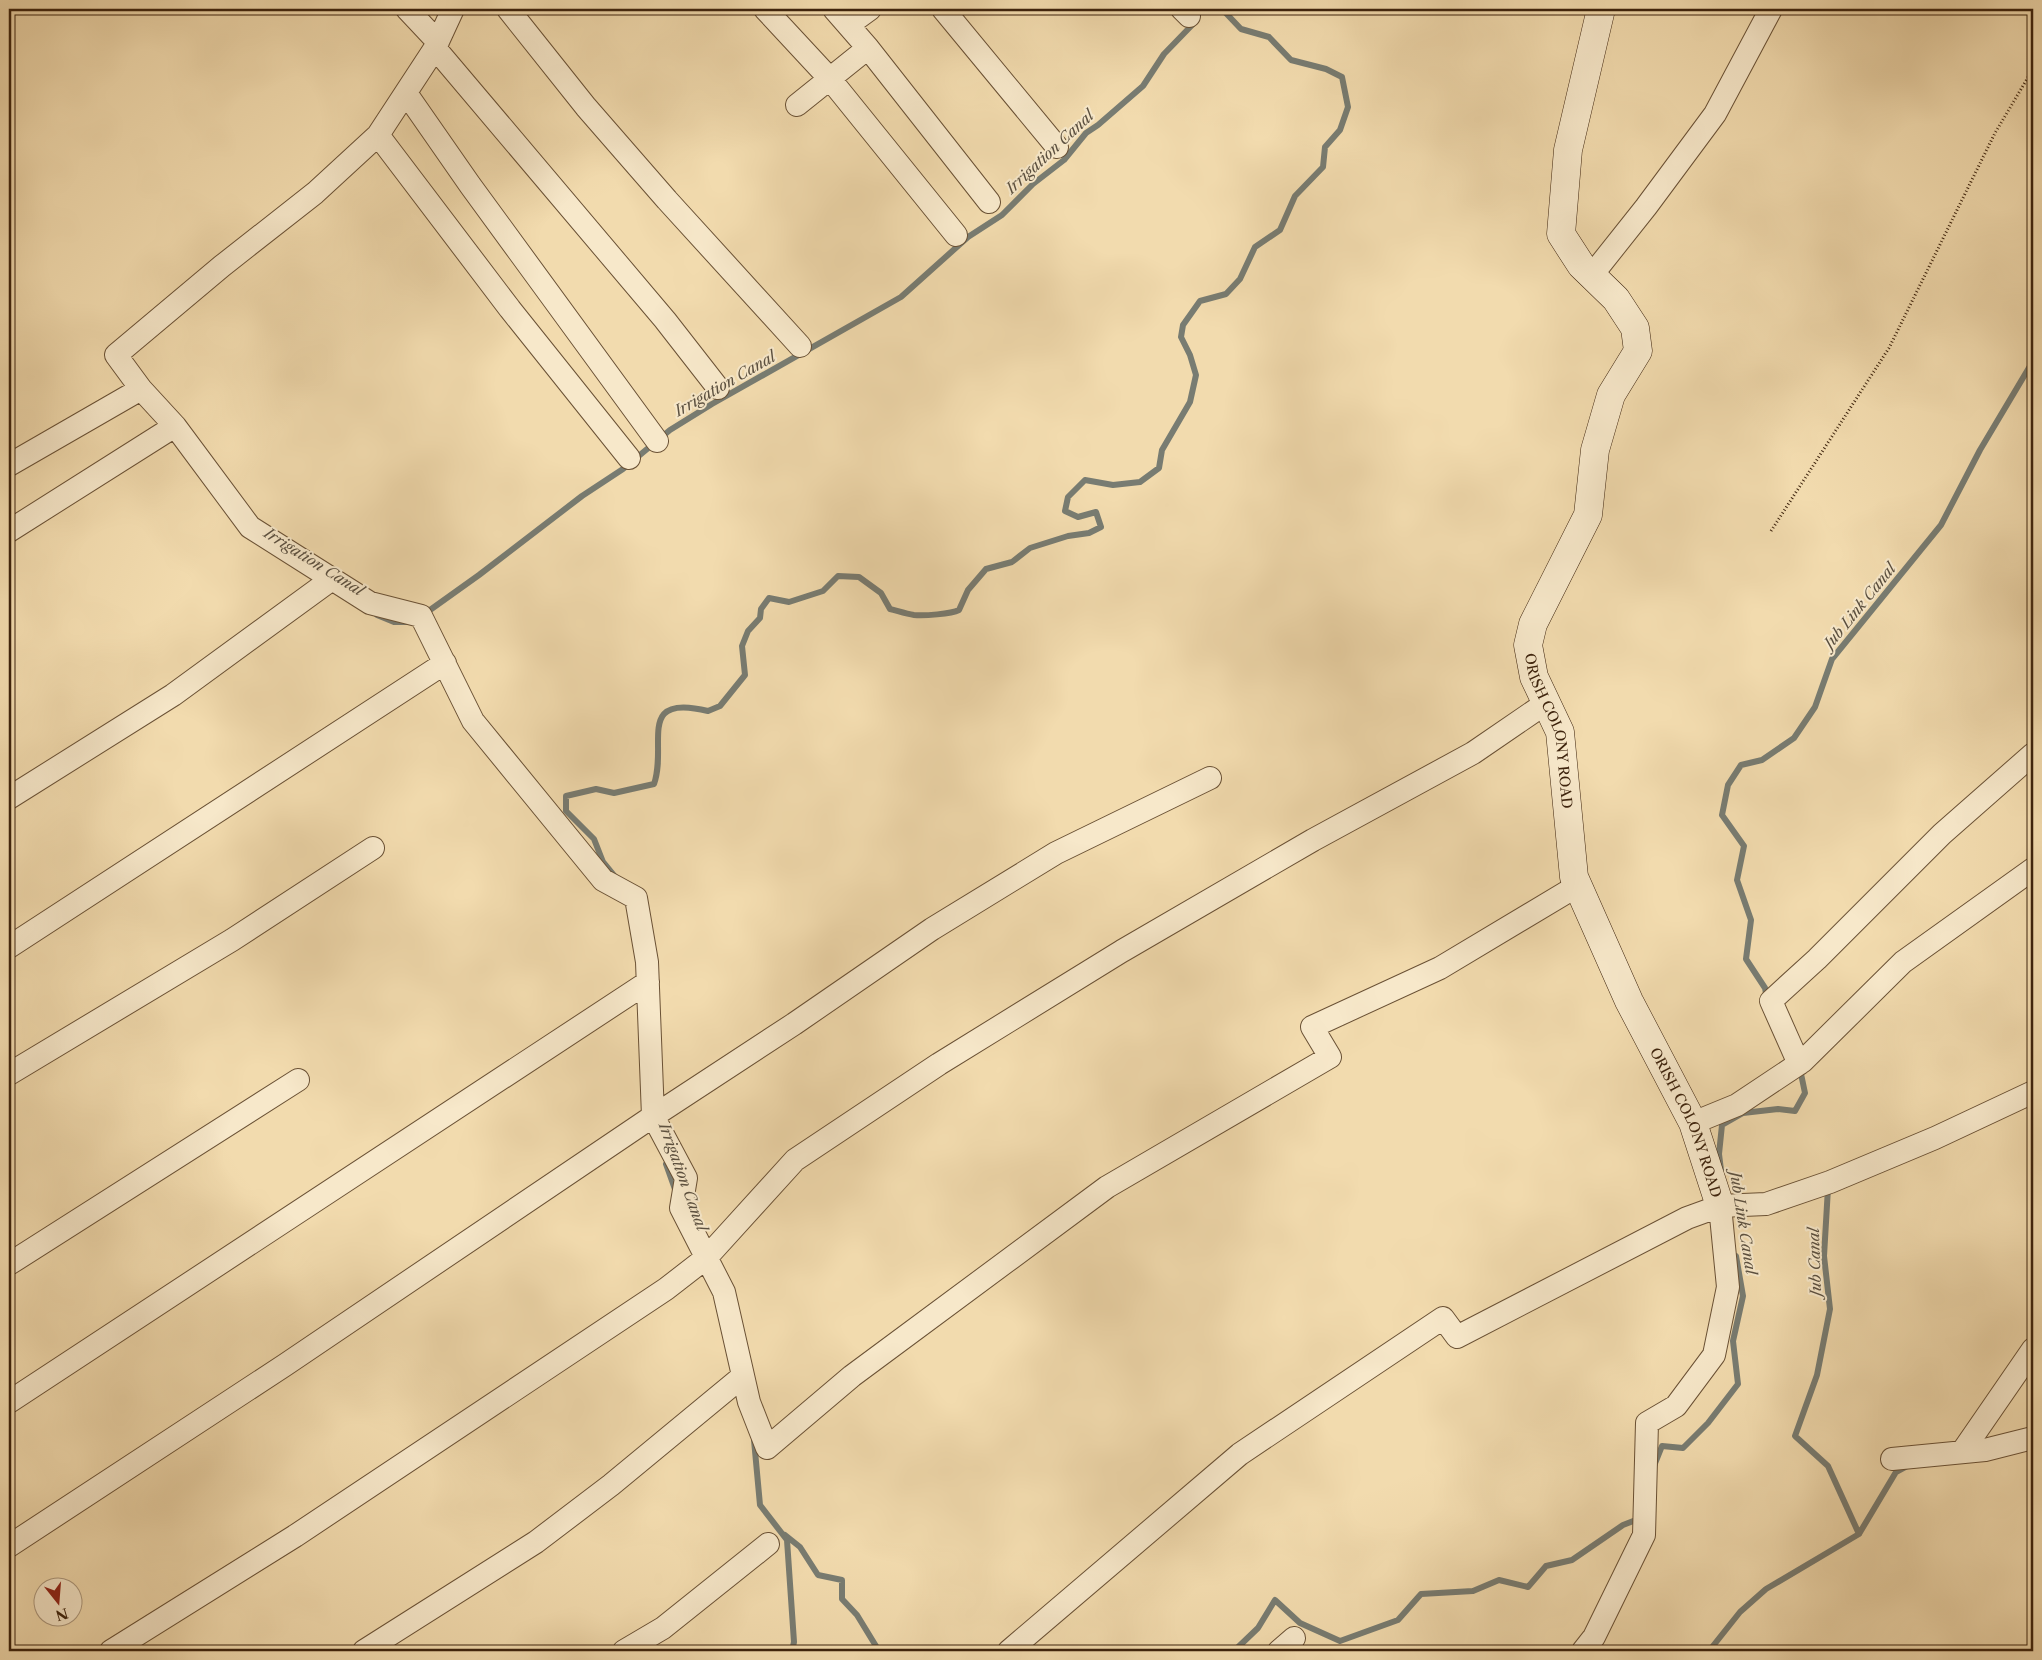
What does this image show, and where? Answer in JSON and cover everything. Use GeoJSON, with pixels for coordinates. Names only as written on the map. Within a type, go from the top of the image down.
{"type":"FeatureCollection","features":[{"type":"Feature","properties":{"kind":"street"},"geometry":{"type":"LineString","coordinates":[[407,9],[666,320],[718,388]]}},
{"type":"Feature","properties":{"kind":"street"},"geometry":{"type":"LineString","coordinates":[[453,9],[436,45],[378,135],[315,193],[222,266],[116,356],[141,389],[175,426],[250,527],[370,603],[421,616],[473,721],[603,880],[636,898],[647,962],[653,1116],[686,1178],[681,1208],[724,1292],[749,1402],[768,1448],[852,1376],[1107,1187],[1330,1057],[1312,1027],[1440,968],[1578,886]]}},
{"type":"Feature","properties":{"kind":"street"},"geometry":{"type":"LineString","coordinates":[[508,9],[586,107],[667,200],[800,346]]}},
{"type":"Feature","properties":{"kind":"street"},"geometry":{"type":"LineString","coordinates":[[765,9],[830,79],[956,235]]}},
{"type":"Feature","properties":{"kind":"street"},"geometry":{"type":"LineString","coordinates":[[834,9],[868,48]]}},
{"type":"Feature","properties":{"kind":"street"},"geometry":{"type":"LineString","coordinates":[[870,9],[848,25],[989,202]]}},
{"type":"Feature","properties":{"kind":"street"},"geometry":{"type":"LineString","coordinates":[[943,9],[1057,146]]}},
{"type":"Feature","properties":{"kind":"street","name":"ORISH COLONY ROAD"},"geometry":{"type":"LineString","coordinates":[[1601,9],[1568,150],[1561,234],[1581,265],[1616,299],[1635,328],[1638,351],[1611,395],[1595,450],[1588,515],[1533,624],[1528,646],[1534,677],[1560,732],[1574,878],[1629,1001],[1693,1123],[1720,1206]]}},
{"type":"Feature","properties":{"kind":"street"},"geometry":{"type":"LineString","coordinates":[[1592,274],[1646,208],[1715,114],[1772,9]]}},
{"type":"Feature","properties":{"kind":"street"},"geometry":{"type":"LineString","coordinates":[[797,105],[868,48]]}},
{"type":"Feature","properties":{"kind":"street"},"geometry":{"type":"LineString","coordinates":[[406,92],[476,193],[657,441]]}},
{"type":"Feature","properties":{"kind":"street"},"geometry":{"type":"LineString","coordinates":[[378,135],[510,309],[630,458]]}},
{"type":"Feature","properties":{"kind":"street"},"geometry":{"type":"LineString","coordinates":[[9,465],[141,389]]}},
{"type":"Feature","properties":{"kind":"street"},"geometry":{"type":"LineString","coordinates":[[9,531],[175,426]]}},
{"type":"Feature","properties":{"kind":"street"},"geometry":{"type":"LineString","coordinates":[[9,798],[173,695],[332,579]]}},
{"type":"Feature","properties":{"kind":"street"},"geometry":{"type":"LineString","coordinates":[[9,947],[445,663]]}},
{"type":"Feature","properties":{"kind":"street"},"geometry":{"type":"LineString","coordinates":[[111,1651],[295,1536],[666,1289],[706,1258],[795,1160],[940,1064],[1147,936],[1313,840],[1474,753],[1546,703]]}},
{"type":"Feature","properties":{"kind":"street"},"geometry":{"type":"LineString","coordinates":[[1799,1064],[1771,1000],[1817,959],[1942,834],[2033,754]]}},
{"type":"Feature","properties":{"kind":"street"},"geometry":{"type":"LineString","coordinates":[[9,1546],[285,1365],[653,1116],[794,1024],[932,929],[1048,858],[1210,778]]}},
{"type":"Feature","properties":{"kind":"street"},"geometry":{"type":"LineString","coordinates":[[9,1074],[232,940],[373,848]]}},
{"type":"Feature","properties":{"kind":"street"},"geometry":{"type":"LineString","coordinates":[[1693,1123],[1737,1105],[1799,1064],[1903,962],[2033,869]]}},
{"type":"Feature","properties":{"kind":"street"},"geometry":{"type":"LineString","coordinates":[[9,1402],[648,982]]}},
{"type":"Feature","properties":{"kind":"street"},"geometry":{"type":"LineString","coordinates":[[9,1264],[298,1080]]}},
{"type":"Feature","properties":{"kind":"street"},"geometry":{"type":"LineString","coordinates":[[1008,1651],[1240,1454],[1443,1318],[1456,1337],[1687,1218],[1720,1206],[1766,1204],[1830,1182],[1935,1138],[2033,1092]]}},
{"type":"Feature","properties":{"kind":"street"},"geometry":{"type":"LineString","coordinates":[[1583,1651],[1594,1637],[1644,1535],[1647,1423],[1676,1406],[1714,1355],[1728,1287],[1720,1206]]}},
{"type":"Feature","properties":{"kind":"street"},"geometry":{"type":"LineString","coordinates":[[1962,1452],[2033,1349]]}},
{"type":"Feature","properties":{"kind":"street"},"geometry":{"type":"LineString","coordinates":[[364,1651],[536,1542],[611,1485],[743,1376]]}},
{"type":"Feature","properties":{"kind":"street"},"geometry":{"type":"LineString","coordinates":[[1892,1459],[1985,1450],[2033,1438]]}},
{"type":"Feature","properties":{"kind":"street"},"geometry":{"type":"LineString","coordinates":[[624,1651],[663,1628],[768,1544]]}},
{"type":"Feature","properties":{"kind":"path"},"geometry":{"type":"LineString","coordinates":[[1771,531],[1889,348],[1995,133],[2033,69]]}},
{"type":"Feature","properties":{"kind":"waterway","name":"Irrigation Canal"},"geometry":{"type":"LineString","coordinates":[[423,615],[479,575],[582,496],[623,469],[670,430],[712,404],[901,297],[968,237],[1002,215],[1033,184],[1064,160],[1086,133],[1143,86],[1164,54],[1194,23],[1199,9]]}},
{"type":"Feature","properties":{"kind":"waterway","name":"Irrigation Canal"},"geometry":{"type":"LineString","coordinates":[[616,878],[603,862],[594,839],[566,811],[566,796],[596,789],[614,793],[654,784],[657,769],[659,726],[663,716],[671,709],[685,707],[708,711],[720,706],[745,675],[742,646],[748,631],[760,618],[761,609],[769,598],[789,602],[823,591],[838,576],[859,577],[881,593],[890,609],[918,615],[959,610],[968,590],[986,569],[1012,562],[1030,548],[1068,536],[1089,533],[1101,527],[1096,512],[1078,517],[1065,511],[1068,497],[1085,480],[1113,485],[1140,482],[1159,468],[1162,450],[1190,402],[1196,375],[1190,355],[1181,337],[1183,325],[1200,301],[1226,294],[1240,279],[1255,247],[1280,230],[1295,196],[1323,167],[1325,147],[1340,130],[1348,107],[1342,77],[1326,69],[1291,60],[1269,37],[1241,29],[1222,9]]}},
{"type":"Feature","properties":{"kind":"waterway","name":"Jub Link Canal"},"geometry":{"type":"LineString","coordinates":[[1767,999],[1765,988],[1746,959],[1751,920],[1737,880],[1744,846],[1722,815],[1728,785],[1741,765],[1762,760],[1794,738],[1815,707],[1832,659],[1941,525],[1980,450],[2033,361]]}},
{"type":"Feature","properties":{"kind":"waterway","name":"Irrigation Canal"},"geometry":{"type":"LineString","coordinates":[[377,615],[394,622],[408,622]]}},
{"type":"Feature","properties":{"kind":"waterway","name":"Jub Link Canal"},"geometry":{"type":"LineString","coordinates":[[1721,1170],[1719,1154],[1722,1125],[1743,1113],[1778,1109],[1795,1111],[1805,1093],[1800,1069]]}},
{"type":"Feature","properties":{"kind":"waterway","name":"Irrigation Canal"},"geometry":{"type":"LineString","coordinates":[[666,1164],[676,1192]]}},
{"type":"Feature","properties":{"kind":"waterway","name":"Jub Canal"},"geometry":{"type":"LineString","coordinates":[[1828,1188],[1824,1256],[1830,1309],[1817,1375],[1795,1436],[1828,1466],[1859,1534]]}},
{"type":"Feature","properties":{"kind":"waterway","name":"Jub Link Canal"},"geometry":{"type":"LineString","coordinates":[[1654,1466],[1662,1446],[1683,1448],[1708,1423],[1738,1384],[1733,1341],[1743,1296],[1736,1256]]}},
{"type":"Feature","properties":{"kind":"waterway","name":"Irrigation Canal"},"geometry":{"type":"LineString","coordinates":[[754,1440],[760,1505],[787,1540],[794,1642],[792,1651]]}},
{"type":"Feature","properties":{"kind":"waterway","name":"Irrigation Canal"},"geometry":{"type":"LineString","coordinates":[[1709,1651],[1740,1612],[1766,1589],[1859,1534],[1896,1472],[1907,1466]]}},
{"type":"Feature","properties":{"kind":"waterway","name":"Jub Link Canal"},"geometry":{"type":"LineString","coordinates":[[1234,1651],[1258,1628],[1275,1600],[1300,1623],[1340,1641],[1398,1620],[1421,1594],[1473,1591],[1499,1580],[1528,1587],[1546,1566],[1572,1560],[1623,1525],[1641,1518]]}},
{"type":"Feature","properties":{"kind":"waterway","name":"Jub Link Canal"},"geometry":{"type":"LineString","coordinates":[[785,1535],[800,1547],[818,1575],[842,1580],[842,1599],[857,1615],[879,1651]]}}]}
